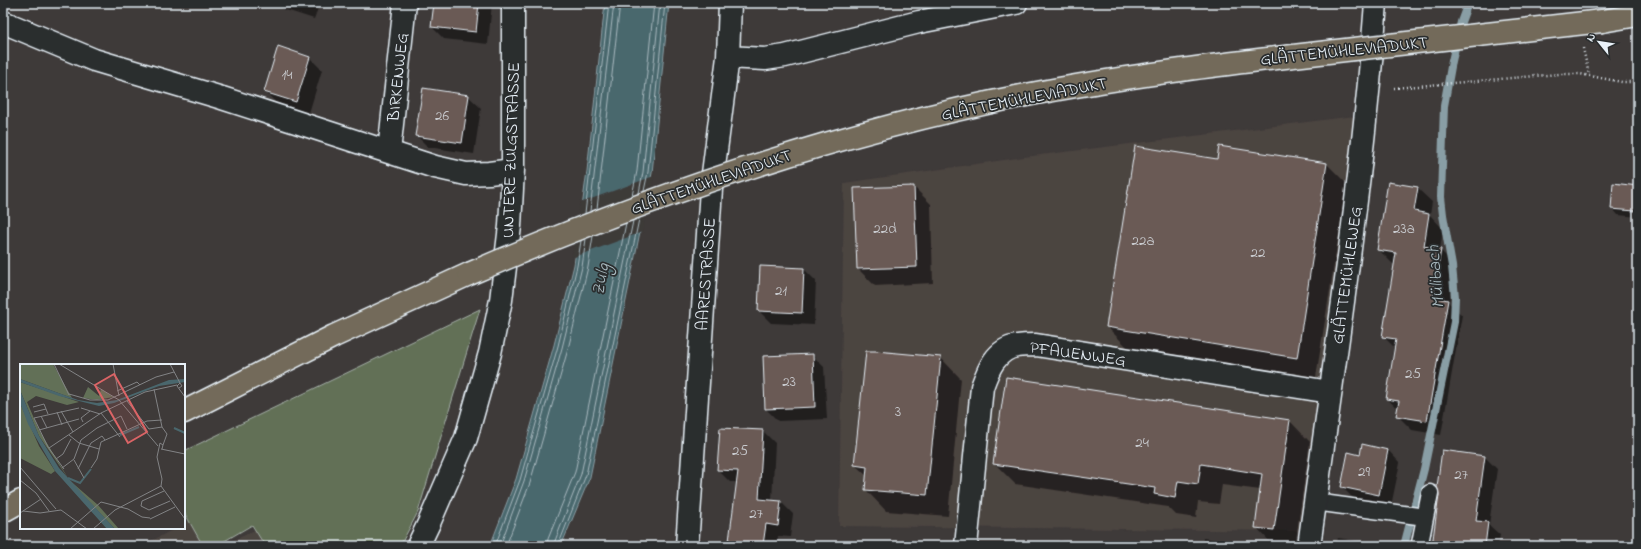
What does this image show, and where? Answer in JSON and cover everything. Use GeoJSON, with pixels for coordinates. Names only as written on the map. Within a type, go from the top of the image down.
{"type":"FeatureCollection","features":[{"type":"Feature","properties":{"kind":"highway","name":"GLÄTTEMÜHLEVIADUKT"},"geometry":{"type":"LineString","coordinates":[[185,411],[341,333],[469,274],[616,214],[722,176],[859,134],[1021,96],[1163,72],[1638,16]]}},
{"type":"Feature","properties":{"kind":"highway"},"geometry":{"type":"LineString","coordinates":[[3,511],[20,502]]}},
{"type":"Feature","properties":{"kind":"street","name":"BIRKENWEG"},"geometry":{"type":"LineString","coordinates":[[389,152],[405,3]]}},
{"type":"Feature","properties":{"kind":"street","name":"UNTERE ZULGSTRASSE"},"geometry":{"type":"LineString","coordinates":[[418,546],[466,438],[490,353],[501,300],[510,226],[513,170],[513,3]]}},
{"type":"Feature","properties":{"kind":"street","name":"AARESTRASSE"},"geometry":{"type":"LineString","coordinates":[[687,546],[711,189],[728,57],[730,3]]}},
{"type":"Feature","properties":{"kind":"street"},"geometry":{"type":"LineString","coordinates":[[728,57],[765,59],[785,56],[919,22],[1016,3]]}},
{"type":"Feature","properties":{"kind":"street","name":"GLÄTTEMÜHLEWEG"},"geometry":{"type":"LineString","coordinates":[[1308,546],[1360,168],[1369,90],[1376,3]]}},
{"type":"Feature","properties":{"kind":"street"},"geometry":{"type":"LineString","coordinates":[[3,22],[94,60],[222,98],[435,168],[466,174],[513,170]]}},
{"type":"Feature","properties":{"kind":"street","name":"PFAUENWEG"},"geometry":{"type":"LineString","coordinates":[[966,546],[982,387],[988,368],[996,358],[1000,354],[1016,346],[1036,345],[1330,392]]}},
{"type":"Feature","properties":{"kind":"lane"},"geometry":{"type":"LineString","coordinates":[[1420,543],[1416,516],[1430,493]]}},
{"type":"Feature","properties":{"kind":"lane"},"geometry":{"type":"LineString","coordinates":[[1315,502],[1416,516]]}},
{"type":"Feature","properties":{"kind":"path"},"geometry":{"type":"LineString","coordinates":[[1369,90],[1559,74],[1580,74],[1622,82],[1638,82]]}},
{"type":"Feature","properties":{"kind":"shaded area"},"geometry":{"type":"Polygon","coordinates":[[[1363,115],[1312,531],[839,526],[844,183],[1024,157],[1363,115]]]}},
{"type":"Feature","properties":{"kind":"shaded area"},"geometry":{"type":"Polygon","coordinates":[[[203,514],[221,546],[142,546],[174,529],[185,529],[185,523],[203,514]]]}},
{"type":"Feature","properties":{"kind":"shaded area"},"geometry":{"type":"Polygon","coordinates":[[[257,529],[267,546],[222,546],[257,529]]]}},
{"type":"Feature","properties":{"kind":"green space"},"geometry":{"type":"Polygon","coordinates":[[[480,309],[418,512],[400,546],[265,546],[252,525],[216,546],[203,546],[185,514],[185,451],[480,309]]]}},
{"type":"Feature","properties":{"kind":"water","name":"Zulg"},"geometry":{"type":"Polygon","coordinates":[[[605,3],[669,3],[652,173],[590,477],[561,546],[490,546],[516,479],[554,345],[574,265],[587,171],[605,3]]]}},
{"type":"Feature","properties":{"kind":"pier"},"geometry":{"type":"Polygon","coordinates":[[[654,176],[642,232],[572,258],[580,203],[654,176]]]}},
{"type":"Feature","properties":{"kind":"building"},"geometry":{"type":"Polygon","coordinates":[[[434,3],[479,3],[476,32],[431,27],[434,3]]]}},
{"type":"Feature","properties":{"kind":"building"},"geometry":{"type":"Polygon","coordinates":[[[278,46],[310,57],[296,102],[264,92],[278,46]]]}},
{"type":"Feature","properties":{"kind":"building"},"geometry":{"type":"Polygon","coordinates":[[[423,88],[469,95],[462,143],[415,136],[423,88]]]}},
{"type":"Feature","properties":{"kind":"building"},"geometry":{"type":"Polygon","coordinates":[[[1135,146],[1217,159],[1219,146],[1327,163],[1297,358],[1106,327],[1135,146]]]}},
{"type":"Feature","properties":{"kind":"building"},"geometry":{"type":"Polygon","coordinates":[[[1388,182],[1418,187],[1414,211],[1429,214],[1424,246],[1441,249],[1433,297],[1448,300],[1427,421],[1396,416],[1399,401],[1386,399],[1396,339],[1382,337],[1396,253],[1377,250],[1388,182]]]}},
{"type":"Feature","properties":{"kind":"building"},"geometry":{"type":"Polygon","coordinates":[[[1613,183],[1638,186],[1635,211],[1611,209],[1613,183]]]}},
{"type":"Feature","properties":{"kind":"building"},"geometry":{"type":"Polygon","coordinates":[[[914,186],[917,267],[857,269],[854,188],[914,186]]]}},
{"type":"Feature","properties":{"kind":"building"},"geometry":{"type":"Polygon","coordinates":[[[760,266],[804,268],[802,313],[758,311],[760,266]]]}},
{"type":"Feature","properties":{"kind":"building"},"geometry":{"type":"Polygon","coordinates":[[[866,351],[941,357],[927,495],[865,490],[867,467],[854,465],[866,351]]]}},
{"type":"Feature","properties":{"kind":"building"},"geometry":{"type":"Polygon","coordinates":[[[813,354],[815,407],[765,409],[763,356],[813,354]]]}},
{"type":"Feature","properties":{"kind":"building"},"geometry":{"type":"Polygon","coordinates":[[[1006,377],[1290,420],[1274,530],[1255,528],[1262,474],[1201,464],[1198,484],[1178,481],[1175,498],[1154,494],[1155,488],[993,464],[1006,377]]]}},
{"type":"Feature","properties":{"kind":"building"},"geometry":{"type":"Polygon","coordinates":[[[720,428],[763,430],[759,499],[781,501],[778,526],[766,524],[763,545],[729,541],[738,471],[717,470],[720,428]]]}},
{"type":"Feature","properties":{"kind":"building"},"geometry":{"type":"Polygon","coordinates":[[[1362,444],[1388,450],[1379,495],[1341,487],[1348,452],[1360,455],[1362,444]]]}},
{"type":"Feature","properties":{"kind":"building"},"geometry":{"type":"Polygon","coordinates":[[[1442,450],[1485,456],[1476,521],[1488,522],[1485,546],[1432,546],[1439,495],[1437,487],[1442,450]]]}},
{"type":"Feature","properties":{"kind":"waterway","name":"Mülibach"},"geometry":{"type":"LineString","coordinates":[[1404,546],[1424,469],[1454,322],[1455,297],[1452,266],[1441,197],[1444,106],[1461,22],[1468,3]]}}]}
